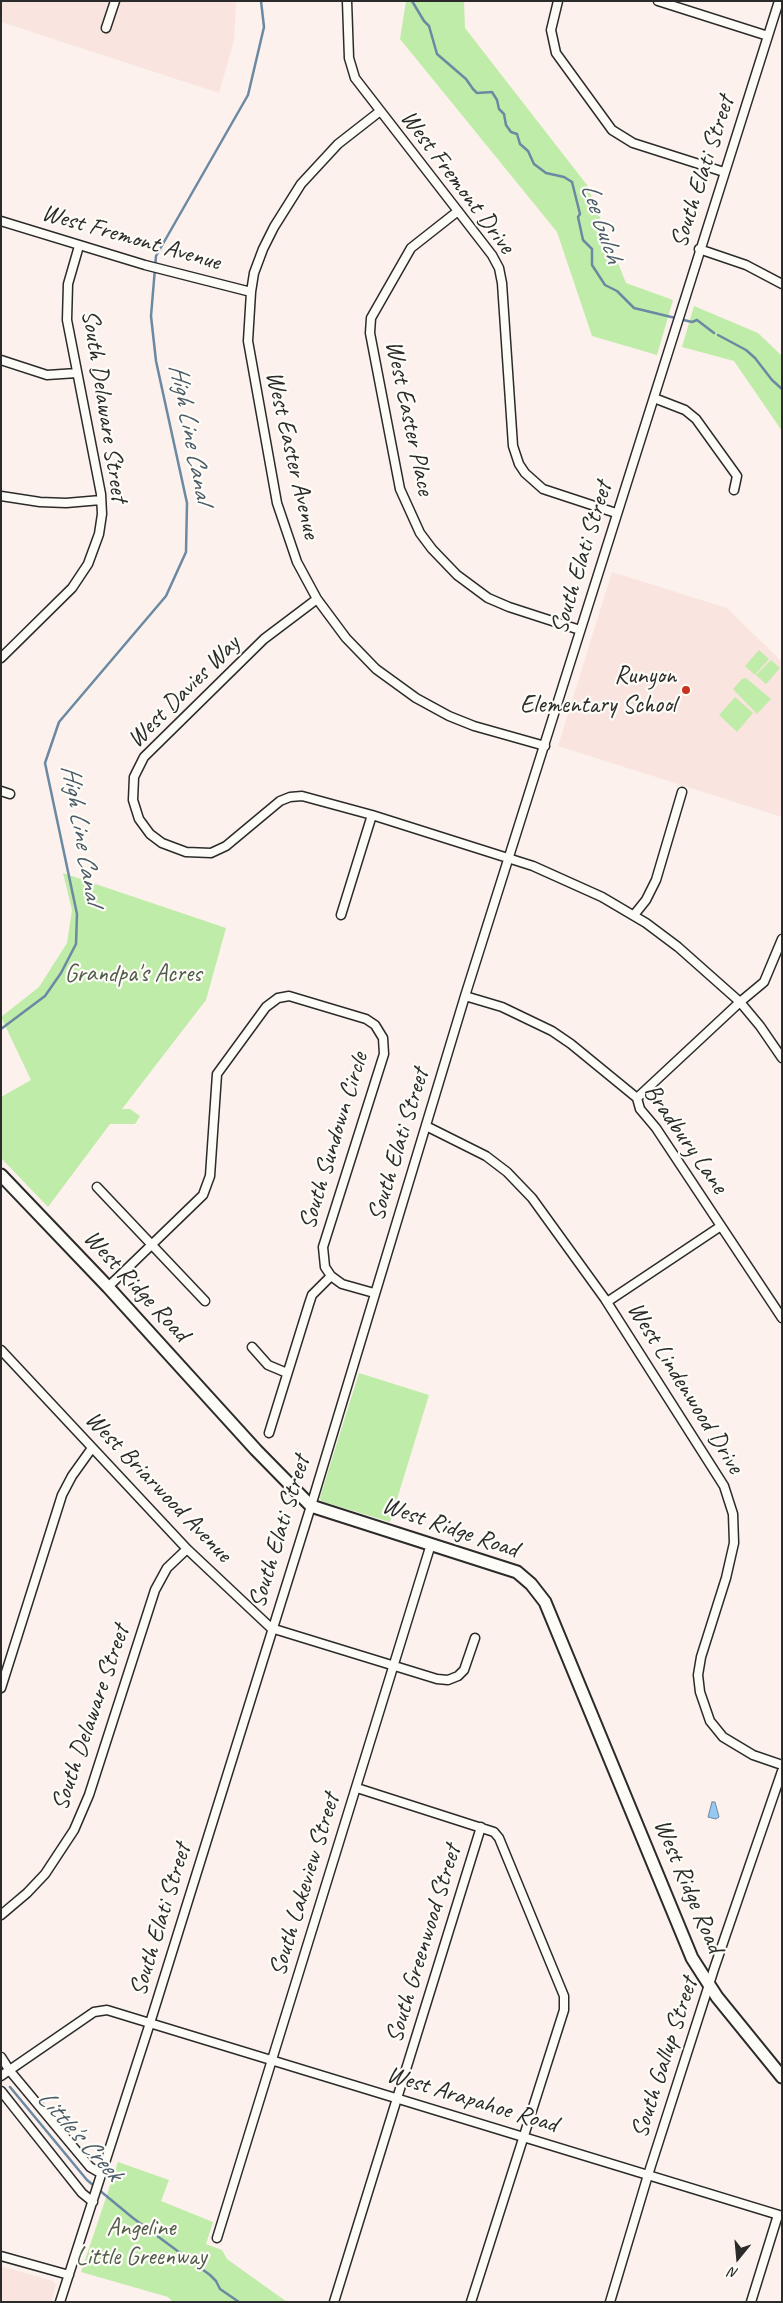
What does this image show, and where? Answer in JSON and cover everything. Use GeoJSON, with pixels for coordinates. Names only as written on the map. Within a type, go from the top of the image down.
{"type":"FeatureCollection","features":[{"type":"Feature","properties":{"kind":"street"},"geometry":{"type":"LineString","coordinates":[[106,28],[116,1]]}},
{"type":"Feature","properties":{"kind":"street","name":"West Fremont Drive"},"geometry":{"type":"LineString","coordinates":[[347,1],[350,66],[360,87],[492,255],[499,268],[502,283],[513,446],[520,464],[525,473],[543,488],[616,513]]}},
{"type":"Feature","properties":{"kind":"street"},"geometry":{"type":"LineString","coordinates":[[558,1],[551,30],[556,53],[612,130],[633,143],[724,172]]}},
{"type":"Feature","properties":{"kind":"street"},"geometry":{"type":"LineString","coordinates":[[658,1],[768,36]]}},
{"type":"Feature","properties":{"kind":"street","name":"South Elati Street"},"geometry":{"type":"LineString","coordinates":[[60,2302],[150,2023],[465,996],[510,858],[699,249],[779,1]]}},
{"type":"Feature","properties":{"kind":"street","name":"West Easter Avenue"},"geometry":{"type":"LineString","coordinates":[[379,112],[338,144],[301,184],[263,249],[251,292],[249,352],[277,503],[291,548],[317,599],[346,638],[361,654],[390,680],[416,698],[448,716],[474,726],[545,746]]}},
{"type":"Feature","properties":{"kind":"street","name":"West Easter Place"},"geometry":{"type":"LineString","coordinates":[[458,211],[411,248],[371,318],[370,333],[400,489],[420,533],[444,564],[464,581],[488,598],[509,607],[580,630]]}},
{"type":"Feature","properties":{"kind":"street","name":"West Fremont Avenue"},"geometry":{"type":"LineString","coordinates":[[1,222],[145,266],[251,292]]}},
{"type":"Feature","properties":{"kind":"street","name":"South Delaware Street"},"geometry":{"type":"LineString","coordinates":[[1,658],[72,588],[82,575],[95,548],[99,534],[101,500],[77,373],[67,306],[68,284],[79,246]]}},
{"type":"Feature","properties":{"kind":"street"},"geometry":{"type":"LineString","coordinates":[[699,249],[746,265],[782,284]]}},
{"type":"Feature","properties":{"kind":"street"},"geometry":{"type":"LineString","coordinates":[[1,360],[47,375],[77,373]]}},
{"type":"Feature","properties":{"kind":"street"},"geometry":{"type":"LineString","coordinates":[[654,398],[686,410],[696,419],[736,476],[734,490]]}},
{"type":"Feature","properties":{"kind":"street"},"geometry":{"type":"LineString","coordinates":[[1,496],[40,502],[66,503],[101,500]]}},
{"type":"Feature","properties":{"kind":"street","name":"West Davies Way"},"geometry":{"type":"LineString","coordinates":[[317,599],[264,639],[144,757],[134,777],[132,789],[134,809],[143,826],[157,839],[186,852],[211,853],[226,846],[280,801],[290,796],[309,797],[510,858],[580,886],[634,915],[678,947],[740,1002],[760,1026],[782,1058]]}},
{"type":"Feature","properties":{"kind":"street"},"geometry":{"type":"LineString","coordinates":[[1,791],[10,794]]}},
{"type":"Feature","properties":{"kind":"street"},"geometry":{"type":"LineString","coordinates":[[634,915],[646,900],[656,880],[682,792]]}},
{"type":"Feature","properties":{"kind":"street"},"geometry":{"type":"LineString","coordinates":[[341,915],[372,815]]}},
{"type":"Feature","properties":{"kind":"street"},"geometry":{"type":"LineString","coordinates":[[637,1098],[764,982],[782,939]]}},
{"type":"Feature","properties":{"kind":"street","name":"Bradbury Lane"},"geometry":{"type":"LineString","coordinates":[[465,996],[502,1007],[552,1032],[578,1050],[637,1098],[640,1109],[656,1128],[782,1318]]}},
{"type":"Feature","properties":{"kind":"street","name":"South Sundown Circle"},"geometry":{"type":"LineString","coordinates":[[108,1287],[203,1195],[210,1176],[215,1084],[221,1065],[272,1001],[284,997],[297,997],[370,1021],[379,1030],[384,1042],[384,1054],[323,1246],[325,1267],[330,1276]]}},
{"type":"Feature","properties":{"kind":"street","name":"West Lindenwood Drive"},"geometry":{"type":"LineString","coordinates":[[426,1126],[478,1152],[514,1180],[532,1198],[607,1302],[713,1466],[731,1503],[734,1524],[732,1552],[699,1667],[698,1684],[704,1706],[714,1726],[730,1742],[753,1755],[782,1766]]}},
{"type":"Feature","properties":{"kind":"street","name":"West Ridge Road"},"geometry":{"type":"LineString","coordinates":[[1,1175],[108,1287],[256,1450],[310,1506],[517,1572],[532,1584],[545,1602],[692,1958],[709,1986],[780,2070]]}},
{"type":"Feature","properties":{"kind":"street"},"geometry":{"type":"LineString","coordinates":[[97,1187],[205,1301]]}},
{"type":"Feature","properties":{"kind":"street"},"geometry":{"type":"LineString","coordinates":[[607,1302],[721,1226]]}},
{"type":"Feature","properties":{"kind":"street"},"geometry":{"type":"LineString","coordinates":[[268,1433],[312,1295],[330,1276],[342,1284],[374,1293]]}},
{"type":"Feature","properties":{"kind":"street"},"geometry":{"type":"LineString","coordinates":[[252,1347],[268,1365],[287,1373]]}},
{"type":"Feature","properties":{"kind":"street","name":"West Briarwood Avenue"},"geometry":{"type":"LineString","coordinates":[[2,1352],[187,1549],[271,1628],[437,1679],[448,1680],[458,1676],[464,1670],[475,1638]]}},
{"type":"Feature","properties":{"kind":"street"},"geometry":{"type":"LineString","coordinates":[[1,1688],[62,1495],[72,1476],[92,1448]]}},
{"type":"Feature","properties":{"kind":"street","name":"South Lakeview Street"},"geometry":{"type":"LineString","coordinates":[[217,2238],[431,1544]]}},
{"type":"Feature","properties":{"kind":"street","name":"South Delaware Street"},"geometry":{"type":"LineString","coordinates":[[1,1915],[27,1893],[45,1874],[74,1830],[89,1795],[155,1590],[167,1568],[187,1549]]}},
{"type":"Feature","properties":{"kind":"street","name":"South Gallup Street"},"geometry":{"type":"LineString","coordinates":[[610,2302],[648,2175],[709,1986],[782,1771]]}},
{"type":"Feature","properties":{"kind":"street"},"geometry":{"type":"LineString","coordinates":[[356,1788],[492,1830],[499,1838],[564,1996],[564,2010],[471,2302]]}},
{"type":"Feature","properties":{"kind":"street","name":"South Greenwood Street"},"geometry":{"type":"LineString","coordinates":[[334,2302],[481,1827]]}},
{"type":"Feature","properties":{"kind":"street","name":"West Arapahoe Road"},"geometry":{"type":"LineString","coordinates":[[1,2076],[94,2012],[107,2010],[780,2215]]}},
{"type":"Feature","properties":{"kind":"street"},"geometry":{"type":"LineString","coordinates":[[1,2057],[90,2167],[101,2177]]}},
{"type":"Feature","properties":{"kind":"street"},"geometry":{"type":"LineString","coordinates":[[1,2090],[82,2193],[93,2202]]}},
{"type":"Feature","properties":{"kind":"street"},"geometry":{"type":"LineString","coordinates":[[751,2302],[780,2215]]}},
{"type":"Feature","properties":{"kind":"street"},"geometry":{"type":"LineString","coordinates":[[1,2256],[69,2275]]}},
{"type":"Feature","properties":{"kind":"shaded area"},"geometry":{"type":"Polygon","coordinates":[[[1,1],[236,1],[234,41],[219,93],[1,22],[1,1]]]}},
{"type":"Feature","properties":{"kind":"shaded area"},"geometry":{"type":"Polygon","coordinates":[[[612,572],[727,608],[782,662],[782,817],[558,746],[612,572]]]}},
{"type":"Feature","properties":{"kind":"shaded area"},"geometry":{"type":"Polygon","coordinates":[[[1,2266],[53,2281],[56,2285],[51,2302],[1,2302],[1,2266]]]}},
{"type":"Feature","properties":{"kind":"green space"},"geometry":{"type":"Polygon","coordinates":[[[406,1],[464,1],[465,28],[587,185],[626,283],[673,300],[657,355],[592,336],[557,232],[400,39],[406,1]]]}},
{"type":"Feature","properties":{"kind":"green space"},"geometry":{"type":"Polygon","coordinates":[[[694,306],[758,333],[782,356],[782,431],[734,361],[682,347],[694,306]]]}},
{"type":"Feature","properties":{"kind":"green space"},"geometry":{"type":"Polygon","coordinates":[[[759,650],[769,659],[755,675],[745,666],[759,650]]]}},
{"type":"Feature","properties":{"kind":"green space"},"geometry":{"type":"Polygon","coordinates":[[[771,660],[780,668],[766,684],[756,675],[771,660]]]}},
{"type":"Feature","properties":{"kind":"green space"},"geometry":{"type":"Polygon","coordinates":[[[746,678],[771,699],[757,714],[733,689],[742,679],[746,678]]]}},
{"type":"Feature","properties":{"kind":"green space"},"geometry":{"type":"Polygon","coordinates":[[[735,697],[753,713],[737,732],[719,715],[735,697]]]}},
{"type":"Feature","properties":{"kind":"green space","name":"Grandpa's Acres"},"geometry":{"type":"Polygon","coordinates":[[[63,873],[226,928],[206,1000],[122,1109],[130,1109],[140,1116],[135,1124],[110,1124],[48,1207],[1,1158],[1,1097],[31,1080],[1,1017],[39,987],[67,943],[72,910],[63,873]]]}},
{"type":"Feature","properties":{"kind":"green space"},"geometry":{"type":"Polygon","coordinates":[[[359,1373],[429,1395],[390,1522],[321,1501],[320,1497],[359,1373]]]}},
{"type":"Feature","properties":{"kind":"green space","name":"Angeline Little Greenway"},"geometry":{"type":"Polygon","coordinates":[[[118,2162],[169,2180],[161,2201],[213,2222],[206,2244],[222,2250],[227,2259],[287,2302],[173,2302],[168,2297],[81,2272],[118,2162]]]}},
{"type":"Feature","properties":{"kind":"water"},"geometry":{"type":"Polygon","coordinates":[[[712,1802],[715,1802],[719,1817],[716,1819],[708,1817],[712,1802]]]}},
{"type":"Feature","properties":{"kind":"waterway","name":"High Line Canal"},"geometry":{"type":"LineString","coordinates":[[1,1029],[45,996],[61,973],[76,944],[77,914],[45,763],[59,722],[166,596],[186,552],[187,503],[156,361],[151,316],[156,256],[248,95],[264,27],[261,1]]}},
{"type":"Feature","properties":{"kind":"waterway","name":"Lee Gulch"},"geometry":{"type":"LineString","coordinates":[[412,1],[429,26],[437,54],[466,79],[477,93],[492,92],[497,100],[499,109],[504,114],[506,125],[511,132],[517,134],[520,144],[528,151],[534,164],[546,173],[564,177],[572,182],[580,214],[578,217],[583,240],[592,249],[592,265],[605,285],[617,291],[634,308],[692,322],[697,320],[714,333]]}},
{"type":"Feature","properties":{"kind":"waterway","name":"Lee Gulch"},"geometry":{"type":"LineString","coordinates":[[718,335],[746,350],[782,389]]}},
{"type":"Feature","properties":{"kind":"waterway","name":"Little's Creek"},"geometry":{"type":"LineString","coordinates":[[10,2087],[87,2180],[133,2218],[210,2275],[220,2289],[239,2302]]}},
{"type":"Feature","properties":{"kind":"place","name":"Runyon Elementary School"},"geometry":{"type":"Point","coordinates":[686,690]}}]}
